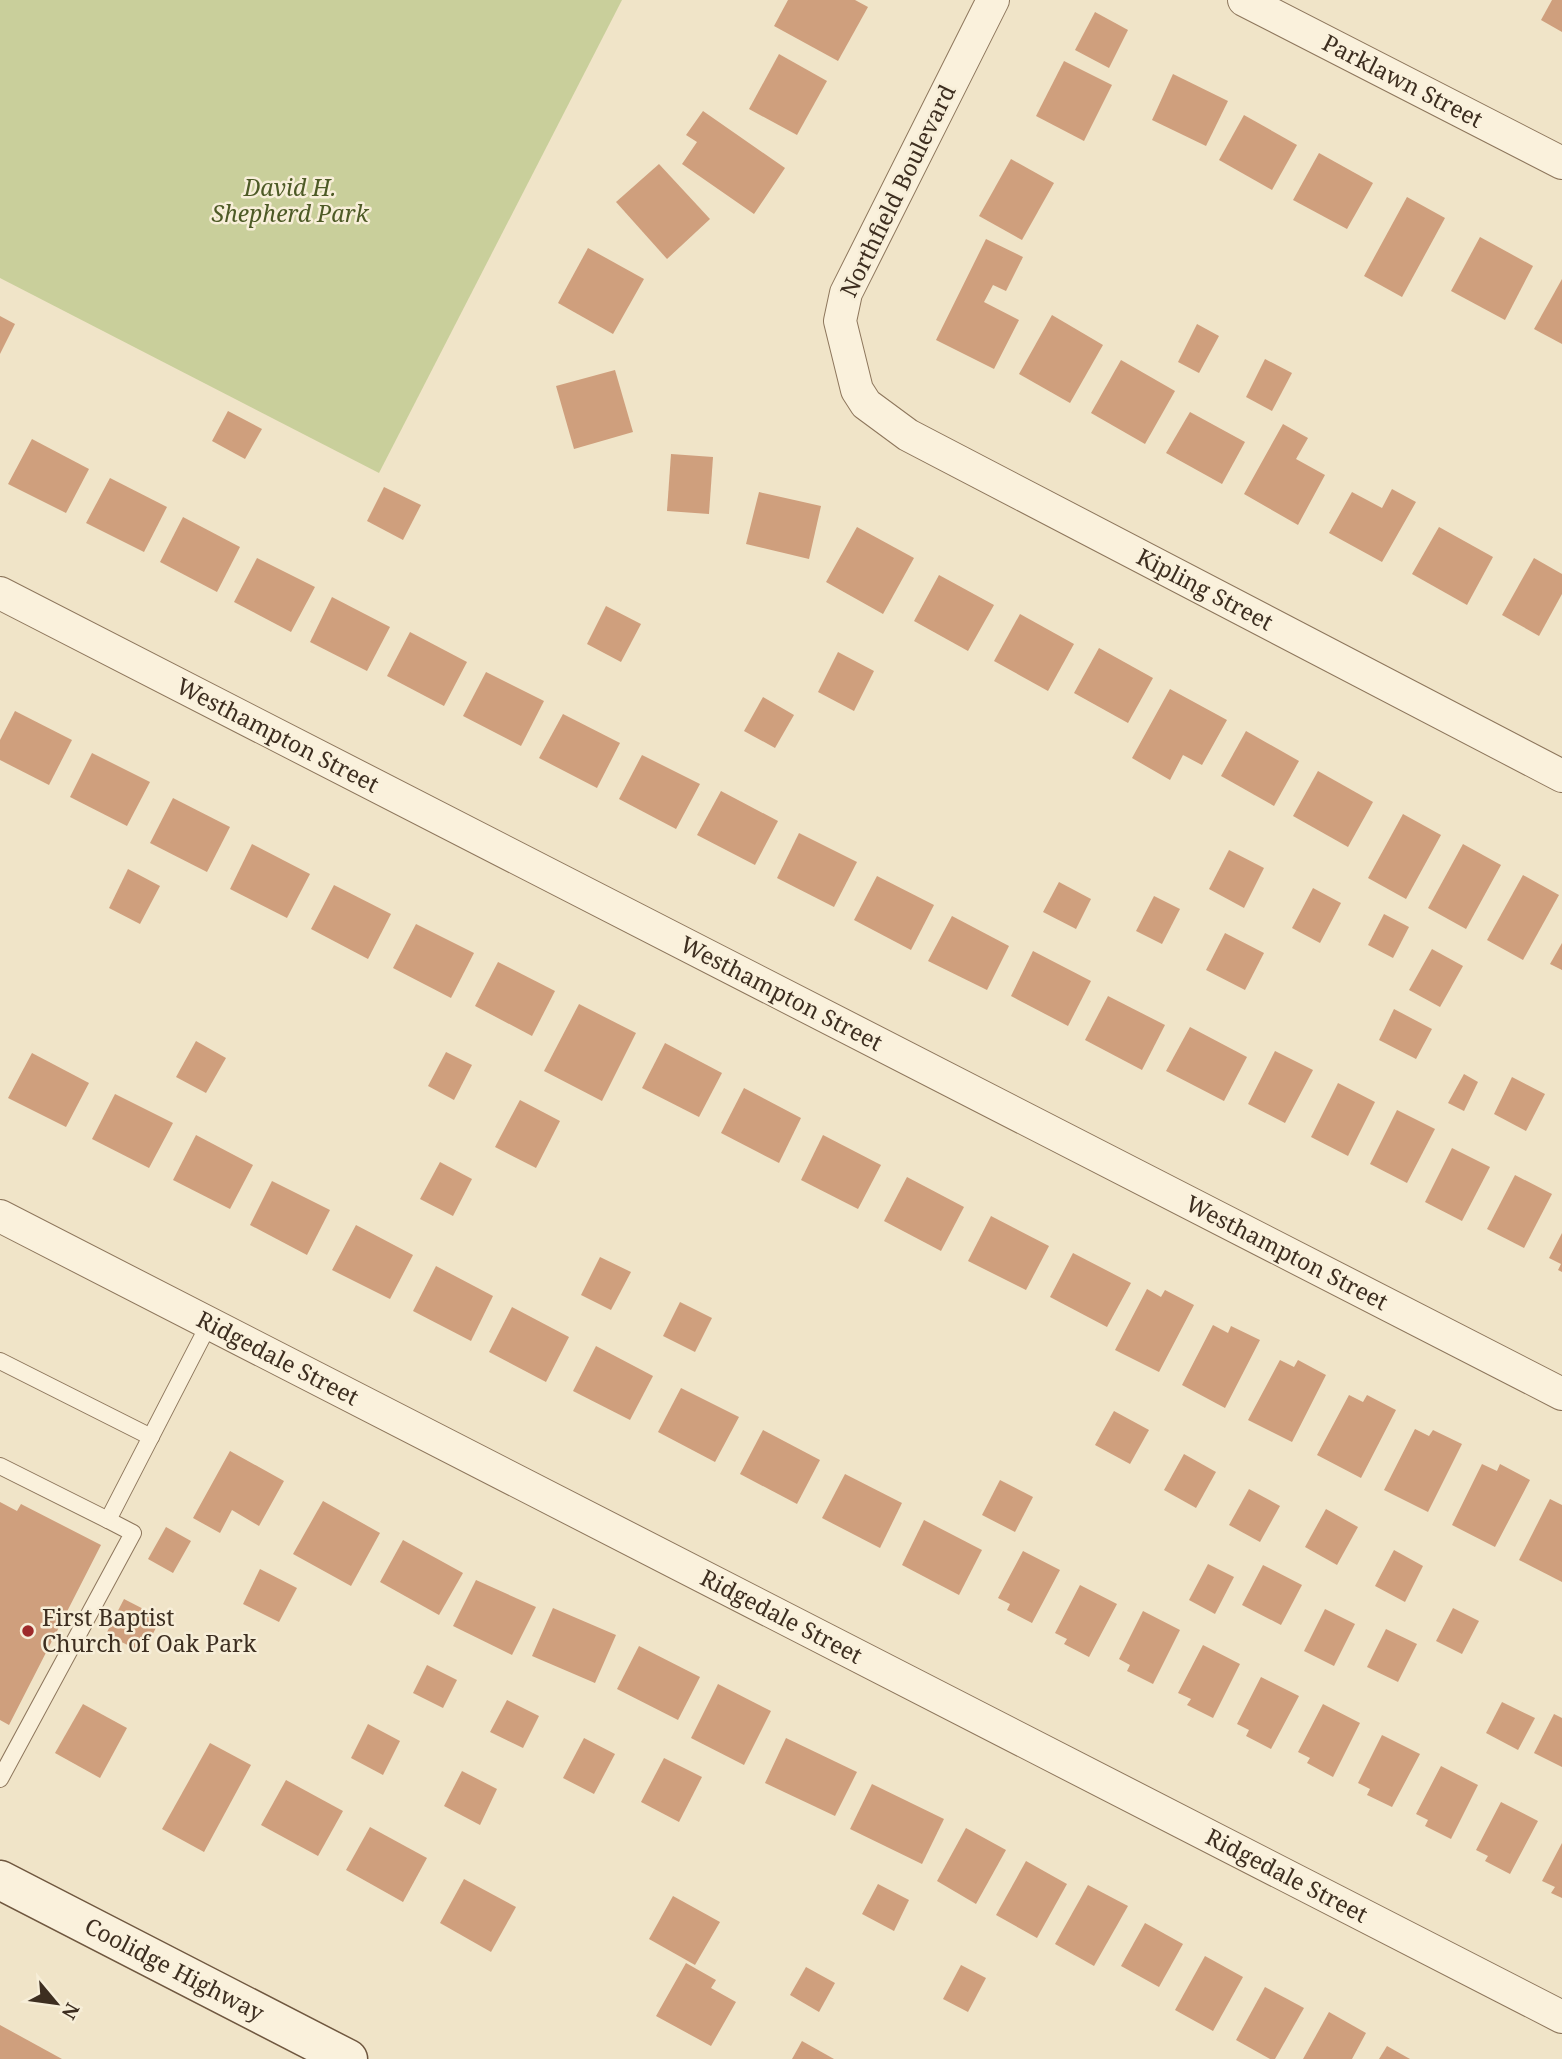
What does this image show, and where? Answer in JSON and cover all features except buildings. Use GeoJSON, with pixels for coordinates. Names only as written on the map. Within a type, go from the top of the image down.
{"type":"FeatureCollection","features":[{"type":"Feature","properties":{"kind":"main road","name":"Coolidge Highway"},"geometry":{"type":"LineString","coordinates":[[0,1880],[348,2059]]}},
{"type":"Feature","properties":{"kind":"street","name":"Northfield Boulevard"},"geometry":{"type":"LineString","coordinates":[[858,390],[840,321],[846,293],[993,0]]}},
{"type":"Feature","properties":{"kind":"street","name":"Parklawn Street"},"geometry":{"type":"LineString","coordinates":[[1244,0],[1562,163]]}},
{"type":"Feature","properties":{"kind":"street","name":"Kipling Street"},"geometry":{"type":"LineString","coordinates":[[858,390],[866,404],[908,435],[1562,776]]}},
{"type":"Feature","properties":{"kind":"street","name":"Westhampton Street"},"geometry":{"type":"LineString","coordinates":[[0,593],[1562,1394]]}},
{"type":"Feature","properties":{"kind":"street","name":"Ridgedale Street"},"geometry":{"type":"LineString","coordinates":[[0,1216],[1562,2017]]}},
{"type":"Feature","properties":{"kind":"lane"},"geometry":{"type":"LineString","coordinates":[[108,1520],[209,1324]]}},
{"type":"Feature","properties":{"kind":"lane"},"geometry":{"type":"LineString","coordinates":[[0,1361],[151,1437]]}},
{"type":"Feature","properties":{"kind":"lane"},"geometry":{"type":"LineString","coordinates":[[0,1465],[133,1533],[0,1779]]}},
{"type":"Feature","properties":{"kind":"green space","name":"David H. Shepherd Park"},"geometry":{"type":"Polygon","coordinates":[[[0,0],[622,0],[379,473],[0,278],[0,0]]]}},
{"type":"Feature","properties":{"kind":"place","name":"First Baptist Church of Oak Park"},"geometry":{"type":"Point","coordinates":[28,1631]}}]}
